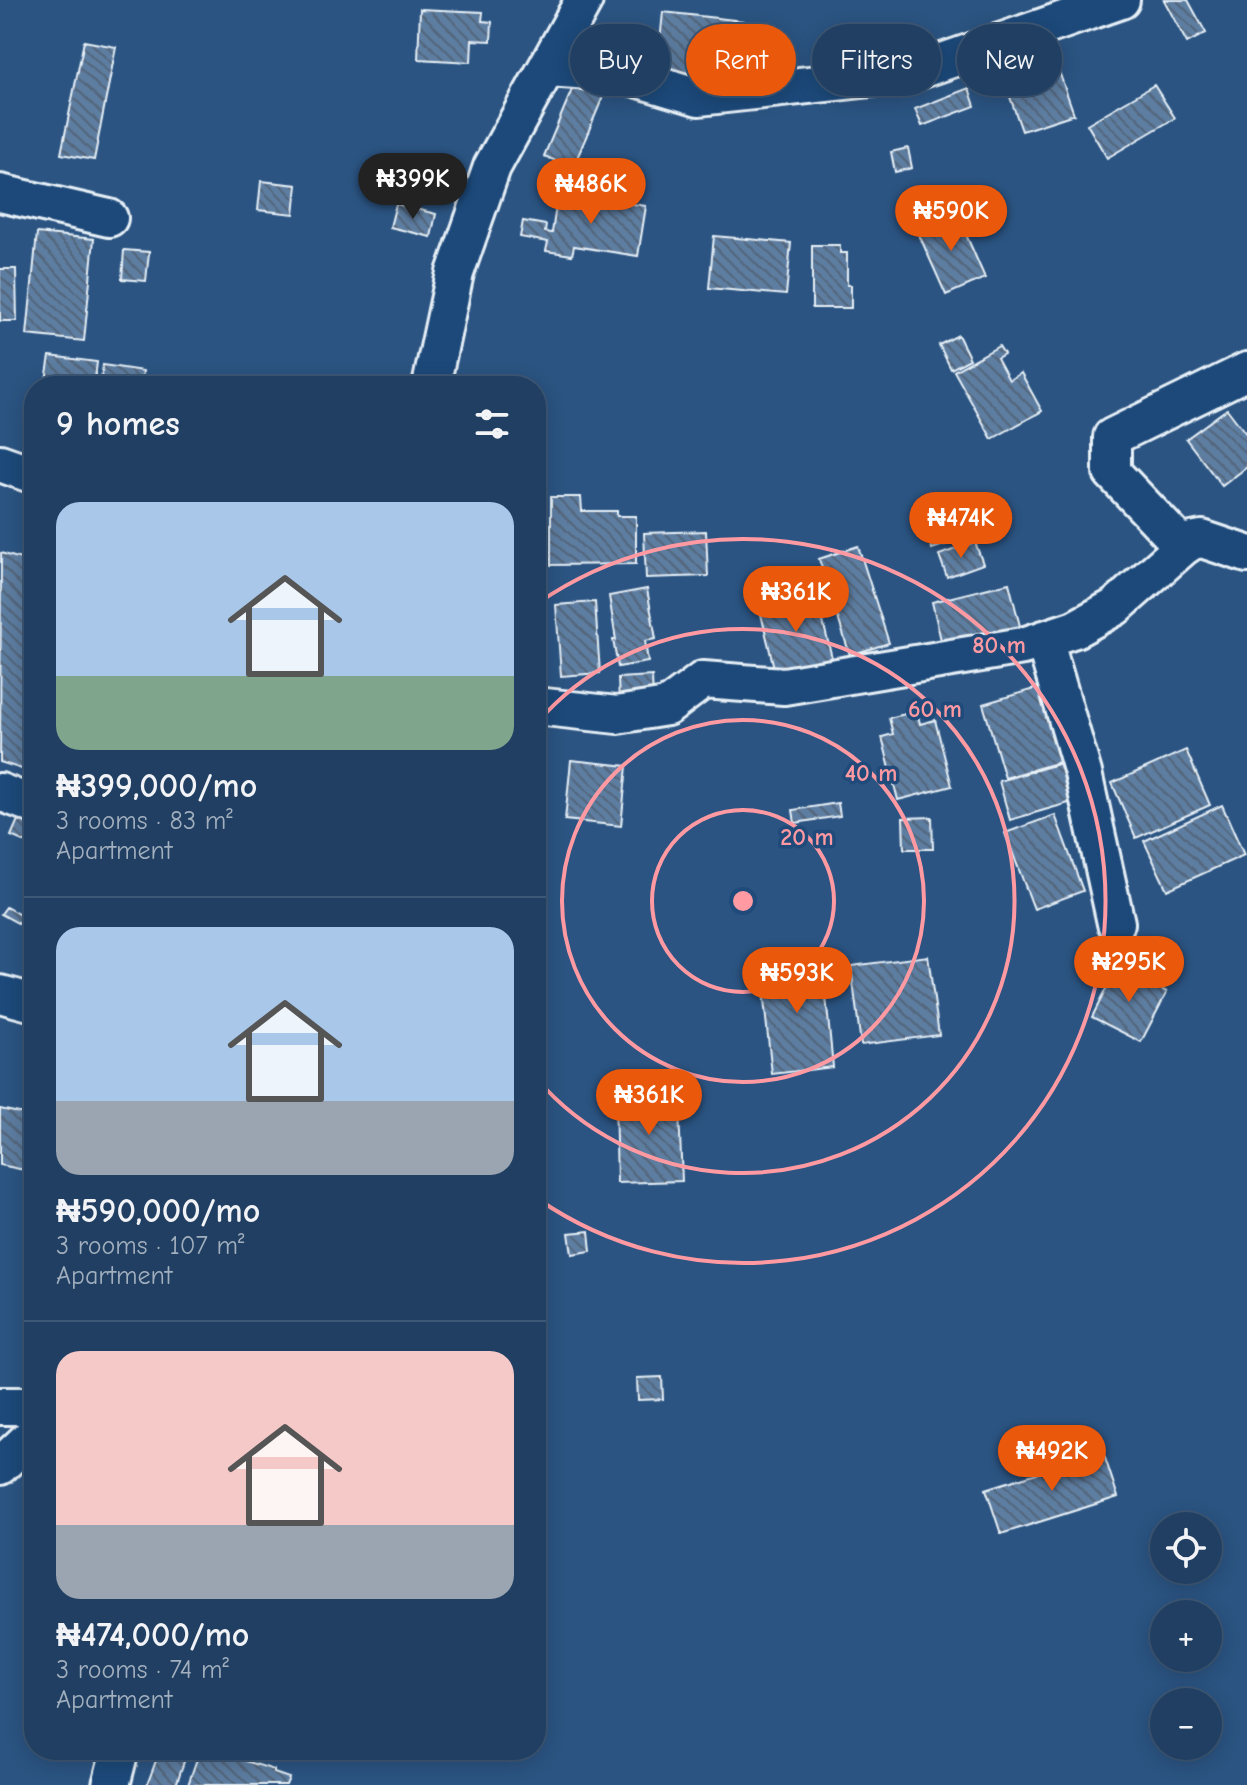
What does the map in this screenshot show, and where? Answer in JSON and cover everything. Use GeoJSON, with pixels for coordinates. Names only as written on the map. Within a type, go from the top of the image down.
{"type":"FeatureCollection","features":[{"type":"Feature","properties":{"kind":"street"},"geometry":{"type":"LineString","coordinates":[[433,376],[455,273],[492,167],[584,0]]}},
{"type":"Feature","properties":{"kind":"street"},"geometry":{"type":"LineString","coordinates":[[548,68],[619,73],[699,97],[893,76],[908,74],[1121,0]]}},
{"type":"Feature","properties":{"kind":"street"},"geometry":{"type":"LineString","coordinates":[[0,193],[109,218]]}},
{"type":"Feature","properties":{"kind":"street"},"geometry":{"type":"LineString","coordinates":[[1183,547],[1112,472],[1112,437],[1247,371]]}},
{"type":"Feature","properties":{"kind":"street"},"geometry":{"type":"LineString","coordinates":[[0,463],[24,471]]}},
{"type":"Feature","properties":{"kind":"street"},"geometry":{"type":"LineString","coordinates":[[546,707],[617,715],[667,707],[703,680],[784,686],[1023,646],[1075,629],[1115,607],[1192,541],[1202,539],[1247,554]]}},
{"type":"Feature","properties":{"kind":"street"},"geometry":{"type":"LineString","coordinates":[[1044,639],[1083,773],[1116,923]]}},
{"type":"Feature","properties":{"kind":"street"},"geometry":{"type":"LineString","coordinates":[[0,792],[24,801]]}},
{"type":"Feature","properties":{"kind":"street"},"geometry":{"type":"LineString","coordinates":[[0,994],[24,1000]]}},
{"type":"Feature","properties":{"kind":"street"},"geometry":{"type":"LineString","coordinates":[[0,1406],[24,1406]]}},
{"type":"Feature","properties":{"kind":"street"},"geometry":{"type":"LineString","coordinates":[[0,1466],[24,1443]]}},
{"type":"Feature","properties":{"kind":"street"},"geometry":{"type":"LineString","coordinates":[[111,1785],[117,1760]]}},
{"type":"Feature","properties":{"kind":"building"},"geometry":{"type":"Polygon","coordinates":[[[1164,0],[1188,0],[1206,33],[1187,43],[1164,0]]]}},
{"type":"Feature","properties":{"kind":"building"},"geometry":{"type":"Polygon","coordinates":[[[420,9],[483,12],[482,21],[492,22],[491,41],[472,40],[471,62],[418,59],[420,9]]]}},
{"type":"Feature","properties":{"kind":"building"},"geometry":{"type":"Polygon","coordinates":[[[663,12],[743,21],[743,24],[686,24],[686,74],[670,72],[670,24],[662,24],[663,12]]]}},
{"type":"Feature","properties":{"kind":"building"},"geometry":{"type":"Polygon","coordinates":[[[84,41],[116,47],[94,160],[61,154],[84,41]]]}},
{"type":"Feature","properties":{"kind":"building"},"geometry":{"type":"Polygon","coordinates":[[[1062,80],[1074,114],[1022,131],[1010,96],[1062,96],[1062,80]]]}},
{"type":"Feature","properties":{"kind":"building"},"geometry":{"type":"Polygon","coordinates":[[[1154,85],[1175,118],[1107,158],[1087,124],[1154,85]]]}},
{"type":"Feature","properties":{"kind":"building"},"geometry":{"type":"Polygon","coordinates":[[[957,93],[957,96],[972,96],[975,106],[922,126],[915,109],[957,93]]]}},
{"type":"Feature","properties":{"kind":"building"},"geometry":{"type":"Polygon","coordinates":[[[570,94],[603,96],[573,168],[544,156],[570,94]]]}},
{"type":"Feature","properties":{"kind":"building"},"geometry":{"type":"Polygon","coordinates":[[[908,148],[912,168],[895,172],[891,152],[908,148]]]}},
{"type":"Feature","properties":{"kind":"building"},"geometry":{"type":"Polygon","coordinates":[[[261,181],[297,185],[294,214],[258,210],[261,181]]]}},
{"type":"Feature","properties":{"kind":"building"},"geometry":{"type":"Polygon","coordinates":[[[558,192],[646,206],[638,256],[574,246],[572,255],[546,251],[548,242],[520,237],[523,221],[546,225],[545,232],[552,233],[558,192]]]}},
{"type":"Feature","properties":{"kind":"building"},"geometry":{"type":"Polygon","coordinates":[[[396,204],[436,214],[431,237],[390,227],[396,204]]]}},
{"type":"Feature","properties":{"kind":"building"},"geometry":{"type":"Polygon","coordinates":[[[957,214],[985,278],[946,295],[916,228],[946,215],[948,218],[957,214]]]}},
{"type":"Feature","properties":{"kind":"building"},"geometry":{"type":"Polygon","coordinates":[[[37,233],[94,239],[84,341],[27,335],[37,233]]]}},
{"type":"Feature","properties":{"kind":"building"},"geometry":{"type":"Polygon","coordinates":[[[714,236],[791,243],[786,295],[709,288],[714,236]]]}},
{"type":"Feature","properties":{"kind":"building"},"geometry":{"type":"Polygon","coordinates":[[[812,245],[840,245],[840,253],[847,253],[851,308],[812,308],[812,245]]]}},
{"type":"Feature","properties":{"kind":"building"},"geometry":{"type":"Polygon","coordinates":[[[124,250],[149,252],[146,281],[122,279],[124,250]]]}},
{"type":"Feature","properties":{"kind":"building"},"geometry":{"type":"Polygon","coordinates":[[[0,269],[16,269],[17,321],[0,321],[0,269]]]}},
{"type":"Feature","properties":{"kind":"building"},"geometry":{"type":"Polygon","coordinates":[[[958,335],[970,359],[951,369],[939,345],[958,335]]]}},
{"type":"Feature","properties":{"kind":"building"},"geometry":{"type":"Polygon","coordinates":[[[999,346],[1004,354],[997,358],[1009,380],[1021,373],[1042,411],[992,439],[954,371],[999,346]]]}},
{"type":"Feature","properties":{"kind":"building"},"geometry":{"type":"Polygon","coordinates":[[[50,356],[97,362],[95,376],[47,376],[50,356]]]}},
{"type":"Feature","properties":{"kind":"building"},"geometry":{"type":"Polygon","coordinates":[[[103,365],[143,371],[142,376],[101,376],[103,365]]]}},
{"type":"Feature","properties":{"kind":"building"},"geometry":{"type":"Polygon","coordinates":[[[1227,409],[1247,435],[1247,467],[1222,486],[1186,439],[1227,409]]]}},
{"type":"Feature","properties":{"kind":"building"},"geometry":{"type":"Polygon","coordinates":[[[551,497],[581,497],[582,511],[617,511],[617,516],[636,516],[636,564],[551,565],[551,497]]]}},
{"type":"Feature","properties":{"kind":"building"},"geometry":{"type":"Polygon","coordinates":[[[971,511],[978,534],[932,549],[925,525],[971,511]]]}},
{"type":"Feature","properties":{"kind":"building"},"geometry":{"type":"Polygon","coordinates":[[[706,531],[708,576],[646,578],[644,533],[706,531]]]}},
{"type":"Feature","properties":{"kind":"building"},"geometry":{"type":"Polygon","coordinates":[[[975,542],[983,564],[947,577],[939,555],[975,542]]]}},
{"type":"Feature","properties":{"kind":"building"},"geometry":{"type":"Polygon","coordinates":[[[858,546],[889,643],[850,655],[819,559],[858,546]]]}},
{"type":"Feature","properties":{"kind":"building"},"geometry":{"type":"Polygon","coordinates":[[[1,553],[24,560],[24,770],[0,762],[1,553]]]}},
{"type":"Feature","properties":{"kind":"building"},"geometry":{"type":"Polygon","coordinates":[[[1009,583],[1022,634],[944,653],[932,602],[1009,583]]]}},
{"type":"Feature","properties":{"kind":"building"},"geometry":{"type":"Polygon","coordinates":[[[647,589],[656,639],[645,641],[648,662],[618,667],[609,596],[647,589]]]}},
{"type":"Feature","properties":{"kind":"building"},"geometry":{"type":"Polygon","coordinates":[[[817,597],[832,658],[775,672],[760,610],[817,597]]]}},
{"type":"Feature","properties":{"kind":"building"},"geometry":{"type":"Polygon","coordinates":[[[595,602],[600,673],[561,676],[556,605],[595,602]]]}},
{"type":"Feature","properties":{"kind":"building"},"geometry":{"type":"Polygon","coordinates":[[[652,676],[653,702],[619,703],[618,678],[652,676]]]}},
{"type":"Feature","properties":{"kind":"building"},"geometry":{"type":"Polygon","coordinates":[[[1044,686],[1066,760],[1005,778],[983,704],[1044,686]]]}},
{"type":"Feature","properties":{"kind":"building"},"geometry":{"type":"Polygon","coordinates":[[[917,711],[920,724],[935,720],[952,786],[898,800],[882,737],[893,734],[889,718],[917,711]]]}},
{"type":"Feature","properties":{"kind":"building"},"geometry":{"type":"Polygon","coordinates":[[[1186,750],[1210,805],[1136,838],[1112,783],[1186,750]]]}},
{"type":"Feature","properties":{"kind":"building"},"geometry":{"type":"Polygon","coordinates":[[[571,760],[627,766],[621,826],[565,820],[571,760]]]}},
{"type":"Feature","properties":{"kind":"building"},"geometry":{"type":"Polygon","coordinates":[[[1068,761],[1079,800],[1010,820],[999,781],[1068,761]]]}},
{"type":"Feature","properties":{"kind":"building"},"geometry":{"type":"Polygon","coordinates":[[[838,803],[840,816],[795,823],[793,810],[838,803]]]}},
{"type":"Feature","properties":{"kind":"building"},"geometry":{"type":"Polygon","coordinates":[[[1222,805],[1244,855],[1167,890],[1144,841],[1222,805]]]}},
{"type":"Feature","properties":{"kind":"building"},"geometry":{"type":"Polygon","coordinates":[[[20,815],[24,817],[24,842],[11,836],[20,815]]]}},
{"type":"Feature","properties":{"kind":"building"},"geometry":{"type":"Polygon","coordinates":[[[1055,815],[1083,891],[1034,909],[1005,833],[1055,815]]]}},
{"type":"Feature","properties":{"kind":"building"},"geometry":{"type":"Polygon","coordinates":[[[932,817],[933,849],[904,849],[903,818],[932,817]]]}},
{"type":"Feature","properties":{"kind":"building"},"geometry":{"type":"Polygon","coordinates":[[[6,907],[24,917],[24,927],[1,914],[6,907]]]}},
{"type":"Feature","properties":{"kind":"building"},"geometry":{"type":"Polygon","coordinates":[[[822,956],[833,1067],[772,1074],[760,963],[822,956]]]}},
{"type":"Feature","properties":{"kind":"building"},"geometry":{"type":"Polygon","coordinates":[[[928,956],[939,1035],[861,1045],[851,966],[928,956]]]}},
{"type":"Feature","properties":{"kind":"building"},"geometry":{"type":"Polygon","coordinates":[[[1117,967],[1167,992],[1141,1042],[1092,1017],[1117,967]]]}},
{"type":"Feature","properties":{"kind":"building"},"geometry":{"type":"Polygon","coordinates":[[[678,1087],[682,1181],[617,1183],[615,1100],[639,1100],[639,1088],[678,1087]]]}},
{"type":"Feature","properties":{"kind":"building"},"geometry":{"type":"Polygon","coordinates":[[[0,1109],[24,1114],[24,1170],[0,1165],[0,1109]]]}},
{"type":"Feature","properties":{"kind":"building"},"geometry":{"type":"Polygon","coordinates":[[[589,1231],[591,1251],[572,1254],[569,1233],[589,1231]]]}},
{"type":"Feature","properties":{"kind":"building"},"geometry":{"type":"Polygon","coordinates":[[[662,1377],[663,1399],[638,1400],[637,1378],[662,1377]]]}},
{"type":"Feature","properties":{"kind":"building"},"geometry":{"type":"Polygon","coordinates":[[[1103,1452],[1118,1497],[1001,1534],[986,1489],[1103,1452]]]}},
{"type":"Feature","properties":{"kind":"building"},"geometry":{"type":"Polygon","coordinates":[[[156,1760],[185,1760],[176,1785],[147,1785],[156,1760]]]}},
{"type":"Feature","properties":{"kind":"building"},"geometry":{"type":"Polygon","coordinates":[[[197,1760],[243,1760],[289,1778],[286,1785],[188,1785],[197,1760]]]}}]}
